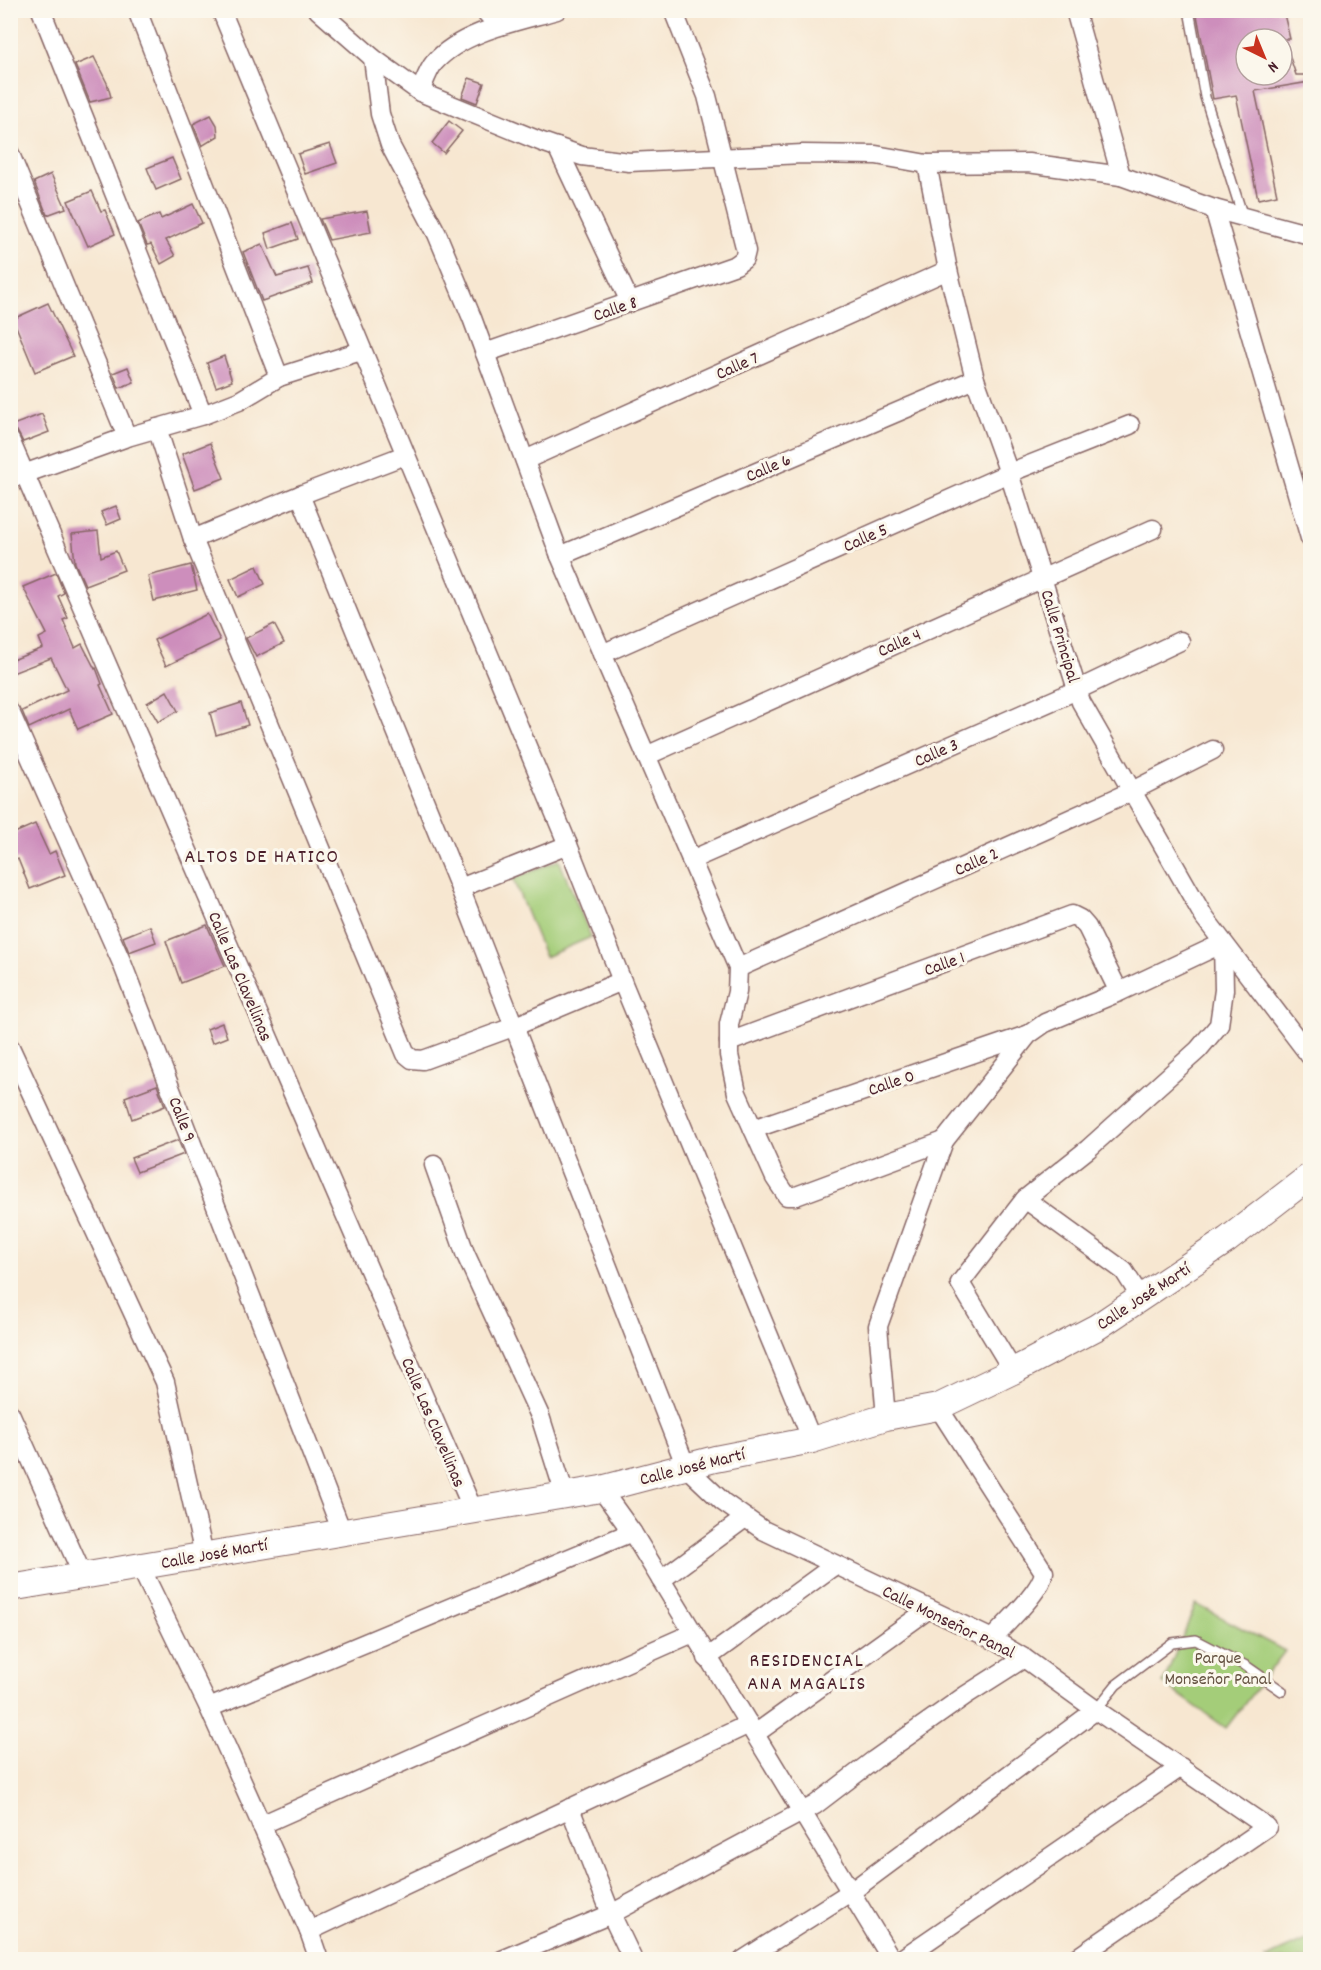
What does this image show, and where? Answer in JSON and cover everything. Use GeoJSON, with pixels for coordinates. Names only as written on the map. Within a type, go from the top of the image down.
{"type":"FeatureCollection","features":[{"type":"Feature","properties":{"kind":"main road","name":"Calle José Martí"},"geometry":{"type":"LineString","coordinates":[[13,1582],[83,1575],[140,1566],[601,1489],[715,1459],[812,1440],[886,1417],[938,1407],[1097,1327],[1227,1240],[1311,1176]]}},
{"type":"Feature","properties":{"kind":"street"},"geometry":{"type":"LineString","coordinates":[[41,10],[203,415]]}},
{"type":"Feature","properties":{"kind":"street"},"geometry":{"type":"LineString","coordinates":[[137,10],[279,377]]}},
{"type":"Feature","properties":{"kind":"street"},"geometry":{"type":"LineString","coordinates":[[221,10],[812,1440]]}},
{"type":"Feature","properties":{"kind":"street"},"geometry":{"type":"LineString","coordinates":[[318,10],[373,58],[420,92],[582,156],[629,162],[803,154],[876,155],[927,164],[1028,164],[1121,176],[1214,209],[1311,235]]}},
{"type":"Feature","properties":{"kind":"street"},"geometry":{"type":"LineString","coordinates":[[484,10],[499,26]]}},
{"type":"Feature","properties":{"kind":"street"},"geometry":{"type":"LineString","coordinates":[[420,92],[434,63],[460,43],[499,26],[557,10]]}},
{"type":"Feature","properties":{"kind":"street"},"geometry":{"type":"LineString","coordinates":[[673,10],[707,96],[723,159]]}},
{"type":"Feature","properties":{"kind":"street"},"geometry":{"type":"LineString","coordinates":[[1075,10],[1121,176]]}},
{"type":"Feature","properties":{"kind":"street"},"geometry":{"type":"LineString","coordinates":[[373,58],[380,114],[390,145],[437,234],[485,353],[560,556],[738,968],[737,992],[729,1024],[729,1055],[737,1093],[776,1178],[787,1196],[796,1196],[944,1141]]}},
{"type":"Feature","properties":{"kind":"street"},"geometry":{"type":"LineString","coordinates":[[557,147],[630,302]]}},
{"type":"Feature","properties":{"kind":"street"},"geometry":{"type":"LineString","coordinates":[[10,154],[127,437]]}},
{"type":"Feature","properties":{"kind":"street","name":"Calle 8"},"geometry":{"type":"LineString","coordinates":[[485,353],[736,266],[744,259],[746,250],[723,159]]}},
{"type":"Feature","properties":{"kind":"street","name":"Calle Principal"},"geometry":{"type":"LineString","coordinates":[[927,164],[948,270],[975,379],[1009,473],[1081,702],[1204,917],[1311,1056]]}},
{"type":"Feature","properties":{"kind":"street"},"geometry":{"type":"LineString","coordinates":[[1214,209],[1306,508],[1311,538]]}},
{"type":"Feature","properties":{"kind":"street","name":"Calle 7"},"geometry":{"type":"LineString","coordinates":[[525,460],[948,270]]}},
{"type":"Feature","properties":{"kind":"street"},"geometry":{"type":"LineString","coordinates":[[17,476],[127,437],[203,415],[239,401],[279,377],[361,351]]}},
{"type":"Feature","properties":{"kind":"street","name":"Calle 6"},"geometry":{"type":"LineString","coordinates":[[560,556],[975,379]]}},
{"type":"Feature","properties":{"kind":"street","name":"Calle 5"},"geometry":{"type":"LineString","coordinates":[[602,654],[1009,473],[1130,425]]}},
{"type":"Feature","properties":{"kind":"street"},"geometry":{"type":"LineString","coordinates":[[157,428],[193,539],[406,1054],[412,1059],[423,1060],[513,1027],[622,981]]}},
{"type":"Feature","properties":{"kind":"street","name":"Calle Las Clavellinas"},"geometry":{"type":"LineString","coordinates":[[10,440],[17,476],[473,1510]]}},
{"type":"Feature","properties":{"kind":"street"},"geometry":{"type":"LineString","coordinates":[[193,539],[405,455]]}},
{"type":"Feature","properties":{"kind":"street"},"geometry":{"type":"LineString","coordinates":[[300,495],[460,888],[686,1467]]}},
{"type":"Feature","properties":{"kind":"street","name":"Calle 4"},"geometry":{"type":"LineString","coordinates":[[646,756],[1153,529]]}},
{"type":"Feature","properties":{"kind":"street","name":"Calle 3"},"geometry":{"type":"LineString","coordinates":[[691,860],[1077,690],[1180,641]]}},
{"type":"Feature","properties":{"kind":"street","name":"Calle 9"},"geometry":{"type":"LineString","coordinates":[[10,712],[122,963],[342,1532]]}},
{"type":"Feature","properties":{"kind":"street","name":"Calle 2"},"geometry":{"type":"LineString","coordinates":[[738,968],[1132,791],[1213,750]]}},
{"type":"Feature","properties":{"kind":"street"},"geometry":{"type":"LineString","coordinates":[[460,888],[568,845]]}},
{"type":"Feature","properties":{"kind":"street","name":"Calle 1"},"geometry":{"type":"LineString","coordinates":[[729,1042],[1072,915],[1080,919],[1086,927],[1119,992]]}},
{"type":"Feature","properties":{"kind":"street"},"geometry":{"type":"LineString","coordinates":[[886,1417],[878,1326],[944,1141],[1028,1035],[1046,1023],[1119,992],[1223,943],[1224,990],[1220,1025],[1198,1050],[1088,1149],[1025,1199],[960,1283],[1013,1371]]}},
{"type":"Feature","properties":{"kind":"street","name":"Calle 0"},"geometry":{"type":"LineString","coordinates":[[753,1129],[1028,1035]]}},
{"type":"Feature","properties":{"kind":"street"},"geometry":{"type":"LineString","coordinates":[[10,1047],[165,1382],[204,1555]]}},
{"type":"Feature","properties":{"kind":"street"},"geometry":{"type":"LineString","coordinates":[[434,1165],[465,1253],[540,1416],[565,1495]]}},
{"type":"Feature","properties":{"kind":"street"},"geometry":{"type":"LineString","coordinates":[[1025,1199],[1124,1271],[1141,1298]]}},
{"type":"Feature","properties":{"kind":"street"},"geometry":{"type":"LineString","coordinates":[[938,1407],[1044,1572],[1043,1579],[992,1640]]}},
{"type":"Feature","properties":{"kind":"street"},"geometry":{"type":"LineString","coordinates":[[10,1413],[83,1575]]}},
{"type":"Feature","properties":{"kind":"street","name":"Calle Monseñor Panal"},"geometry":{"type":"LineString","coordinates":[[686,1467],[723,1502],[763,1530],[992,1640],[1024,1658],[1267,1827],[1074,1959]]}},
{"type":"Feature","properties":{"kind":"street"},"geometry":{"type":"LineString","coordinates":[[601,1489],[632,1532],[662,1580],[707,1658],[892,1959]]}},
{"type":"Feature","properties":{"kind":"street"},"geometry":{"type":"LineString","coordinates":[[662,1580],[745,1518]]}},
{"type":"Feature","properties":{"kind":"street"},"geometry":{"type":"LineString","coordinates":[[209,1708],[632,1532]]}},
{"type":"Feature","properties":{"kind":"street"},"geometry":{"type":"LineString","coordinates":[[707,1658],[835,1565]]}},
{"type":"Feature","properties":{"kind":"street"},"geometry":{"type":"LineString","coordinates":[[140,1566],[209,1708],[309,1931],[319,1959]]}},
{"type":"Feature","properties":{"kind":"street"},"geometry":{"type":"LineString","coordinates":[[309,1931],[570,1808],[752,1729],[929,1610]]}},
{"type":"Feature","properties":{"kind":"street"},"geometry":{"type":"LineString","coordinates":[[261,1825],[693,1633]]}},
{"type":"Feature","properties":{"kind":"street"},"geometry":{"type":"LineString","coordinates":[[502,1959],[611,1914],[815,1805],[873,1760],[966,1695],[1024,1658]]}},
{"type":"Feature","properties":{"kind":"street"},"geometry":{"type":"LineString","coordinates":[[743,1959],[852,1892],[1096,1710]]}},
{"type":"Feature","properties":{"kind":"street"},"geometry":{"type":"LineString","coordinates":[[900,1959],[1180,1767]]}},
{"type":"Feature","properties":{"kind":"street"},"geometry":{"type":"LineString","coordinates":[[570,1808],[611,1914],[633,1959]]}},
{"type":"Feature","properties":{"kind":"lane"},"geometry":{"type":"LineString","coordinates":[[1189,10],[1205,97],[1243,217]]}},
{"type":"Feature","properties":{"kind":"lane"},"geometry":{"type":"LineString","coordinates":[[1096,1710],[1116,1684],[1172,1643],[1196,1640],[1246,1666],[1282,1692]]}},
{"type":"Feature","properties":{"kind":"green space"},"geometry":{"type":"Polygon","coordinates":[[[559,860],[591,937],[545,957],[513,879],[559,860]]]}},
{"type":"Feature","properties":{"kind":"green space","name":"Parque Monseñor Panal"},"geometry":{"type":"Polygon","coordinates":[[[1196,1604],[1285,1651],[1226,1728],[1163,1683],[1196,1604]]]}},
{"type":"Feature","properties":{"kind":"green space"},"geometry":{"type":"Polygon","coordinates":[[[1310,1938],[1310,1959],[1264,1959],[1310,1938]]]}},
{"type":"Feature","properties":{"kind":"building"},"geometry":{"type":"Polygon","coordinates":[[[1196,10],[1283,10],[1287,27],[1234,27],[1234,87],[1279,87],[1255,91],[1277,195],[1258,199],[1236,95],[1213,99],[1196,10]]]}},
{"type":"Feature","properties":{"kind":"building"},"geometry":{"type":"Polygon","coordinates":[[[94,57],[111,97],[90,102],[75,65],[94,57]]]}},
{"type":"Feature","properties":{"kind":"building"},"geometry":{"type":"Polygon","coordinates":[[[1294,69],[1296,75],[1309,75],[1309,82],[1294,84],[1294,69]]]}},
{"type":"Feature","properties":{"kind":"building"},"geometry":{"type":"Polygon","coordinates":[[[469,78],[484,83],[477,103],[462,97],[469,78]]]}},
{"type":"Feature","properties":{"kind":"building"},"geometry":{"type":"Polygon","coordinates":[[[211,115],[217,125],[218,136],[202,146],[193,124],[211,115]]]}},
{"type":"Feature","properties":{"kind":"building"},"geometry":{"type":"Polygon","coordinates":[[[449,121],[462,131],[444,153],[432,143],[449,121]]]}},
{"type":"Feature","properties":{"kind":"building"},"geometry":{"type":"Polygon","coordinates":[[[330,144],[337,163],[305,174],[298,154],[330,144]]]}},
{"type":"Feature","properties":{"kind":"building"},"geometry":{"type":"Polygon","coordinates":[[[172,158],[181,179],[156,190],[147,168],[172,158]]]}},
{"type":"Feature","properties":{"kind":"building"},"geometry":{"type":"Polygon","coordinates":[[[51,174],[66,208],[47,215],[34,182],[51,174]]]}},
{"type":"Feature","properties":{"kind":"building"},"geometry":{"type":"Polygon","coordinates":[[[92,191],[101,211],[105,210],[115,234],[88,246],[68,201],[92,191]]]}},
{"type":"Feature","properties":{"kind":"building"},"geometry":{"type":"Polygon","coordinates":[[[193,204],[202,223],[166,240],[175,256],[161,264],[151,244],[147,245],[138,223],[159,214],[161,219],[193,204]]]}},
{"type":"Feature","properties":{"kind":"building"},"geometry":{"type":"Polygon","coordinates":[[[367,211],[371,232],[329,240],[320,219],[367,211]]]}},
{"type":"Feature","properties":{"kind":"building"},"geometry":{"type":"Polygon","coordinates":[[[292,223],[298,239],[270,249],[265,233],[292,223]]]}},
{"type":"Feature","properties":{"kind":"building"},"geometry":{"type":"Polygon","coordinates":[[[262,244],[277,277],[308,268],[313,283],[262,301],[243,252],[262,244]]]}},
{"type":"Feature","properties":{"kind":"building"},"geometry":{"type":"Polygon","coordinates":[[[48,303],[73,356],[35,372],[13,319],[48,303]]]}},
{"type":"Feature","properties":{"kind":"building"},"geometry":{"type":"Polygon","coordinates":[[[224,356],[232,381],[216,387],[207,363],[224,356]]]}},
{"type":"Feature","properties":{"kind":"building"},"geometry":{"type":"Polygon","coordinates":[[[128,367],[134,382],[119,388],[113,373],[128,367]]]}},
{"type":"Feature","properties":{"kind":"building"},"geometry":{"type":"Polygon","coordinates":[[[42,414],[49,432],[23,442],[17,431],[10,429],[10,426],[42,414]]]}},
{"type":"Feature","properties":{"kind":"building"},"geometry":{"type":"Polygon","coordinates":[[[210,443],[224,478],[195,489],[182,454],[210,443]]]}},
{"type":"Feature","properties":{"kind":"building"},"geometry":{"type":"Polygon","coordinates":[[[116,506],[121,519],[107,525],[101,512],[116,506]]]}},
{"type":"Feature","properties":{"kind":"building"},"geometry":{"type":"Polygon","coordinates":[[[98,531],[101,557],[116,551],[124,570],[85,585],[75,563],[72,534],[98,531]]]}},
{"type":"Feature","properties":{"kind":"building"},"geometry":{"type":"Polygon","coordinates":[[[191,565],[197,590],[154,601],[148,576],[191,565]]]}},
{"type":"Feature","properties":{"kind":"building"},"geometry":{"type":"Polygon","coordinates":[[[257,566],[265,584],[238,597],[230,579],[257,566]]]}},
{"type":"Feature","properties":{"kind":"building"},"geometry":{"type":"Polygon","coordinates":[[[56,573],[64,593],[58,596],[68,618],[63,620],[75,648],[82,644],[96,668],[102,684],[100,685],[113,714],[78,729],[69,709],[29,728],[22,711],[67,690],[51,658],[10,674],[10,661],[43,648],[39,638],[47,634],[23,587],[56,573]]]}},
{"type":"Feature","properties":{"kind":"building"},"geometry":{"type":"Polygon","coordinates":[[[207,614],[220,640],[166,666],[154,640],[207,614]]]}},
{"type":"Feature","properties":{"kind":"building"},"geometry":{"type":"Polygon","coordinates":[[[274,624],[284,643],[256,657],[246,638],[274,624]]]}},
{"type":"Feature","properties":{"kind":"building"},"geometry":{"type":"Polygon","coordinates":[[[167,691],[178,711],[158,722],[147,703],[167,691]]]}},
{"type":"Feature","properties":{"kind":"building"},"geometry":{"type":"Polygon","coordinates":[[[241,703],[248,725],[216,735],[210,713],[241,703]]]}},
{"type":"Feature","properties":{"kind":"building"},"geometry":{"type":"Polygon","coordinates":[[[35,824],[49,854],[55,851],[65,875],[30,889],[18,859],[10,862],[10,835],[35,824]]]}},
{"type":"Feature","properties":{"kind":"building"},"geometry":{"type":"Polygon","coordinates":[[[207,925],[225,966],[181,983],[166,941],[207,925]]]}},
{"type":"Feature","properties":{"kind":"building"},"geometry":{"type":"Polygon","coordinates":[[[150,926],[156,942],[129,952],[123,937],[150,926]]]}},
{"type":"Feature","properties":{"kind":"building"},"geometry":{"type":"Polygon","coordinates":[[[222,1023],[227,1037],[212,1043],[207,1029],[222,1023]]]}},
{"type":"Feature","properties":{"kind":"building"},"geometry":{"type":"Polygon","coordinates":[[[157,1085],[165,1106],[132,1119],[125,1097],[157,1085]]]}},
{"type":"Feature","properties":{"kind":"building"},"geometry":{"type":"Polygon","coordinates":[[[178,1140],[184,1154],[137,1172],[131,1158],[178,1140]]]}},
{"type":"Feature","properties":{"kind":"district","name":"ALTOS DE HATICO"},"geometry":{"type":"Point","coordinates":[262,855]}},
{"type":"Feature","properties":{"kind":"district","name":"RESIDENCIAL ANA MAGALIS"},"geometry":{"type":"Point","coordinates":[807,1670]}}]}
